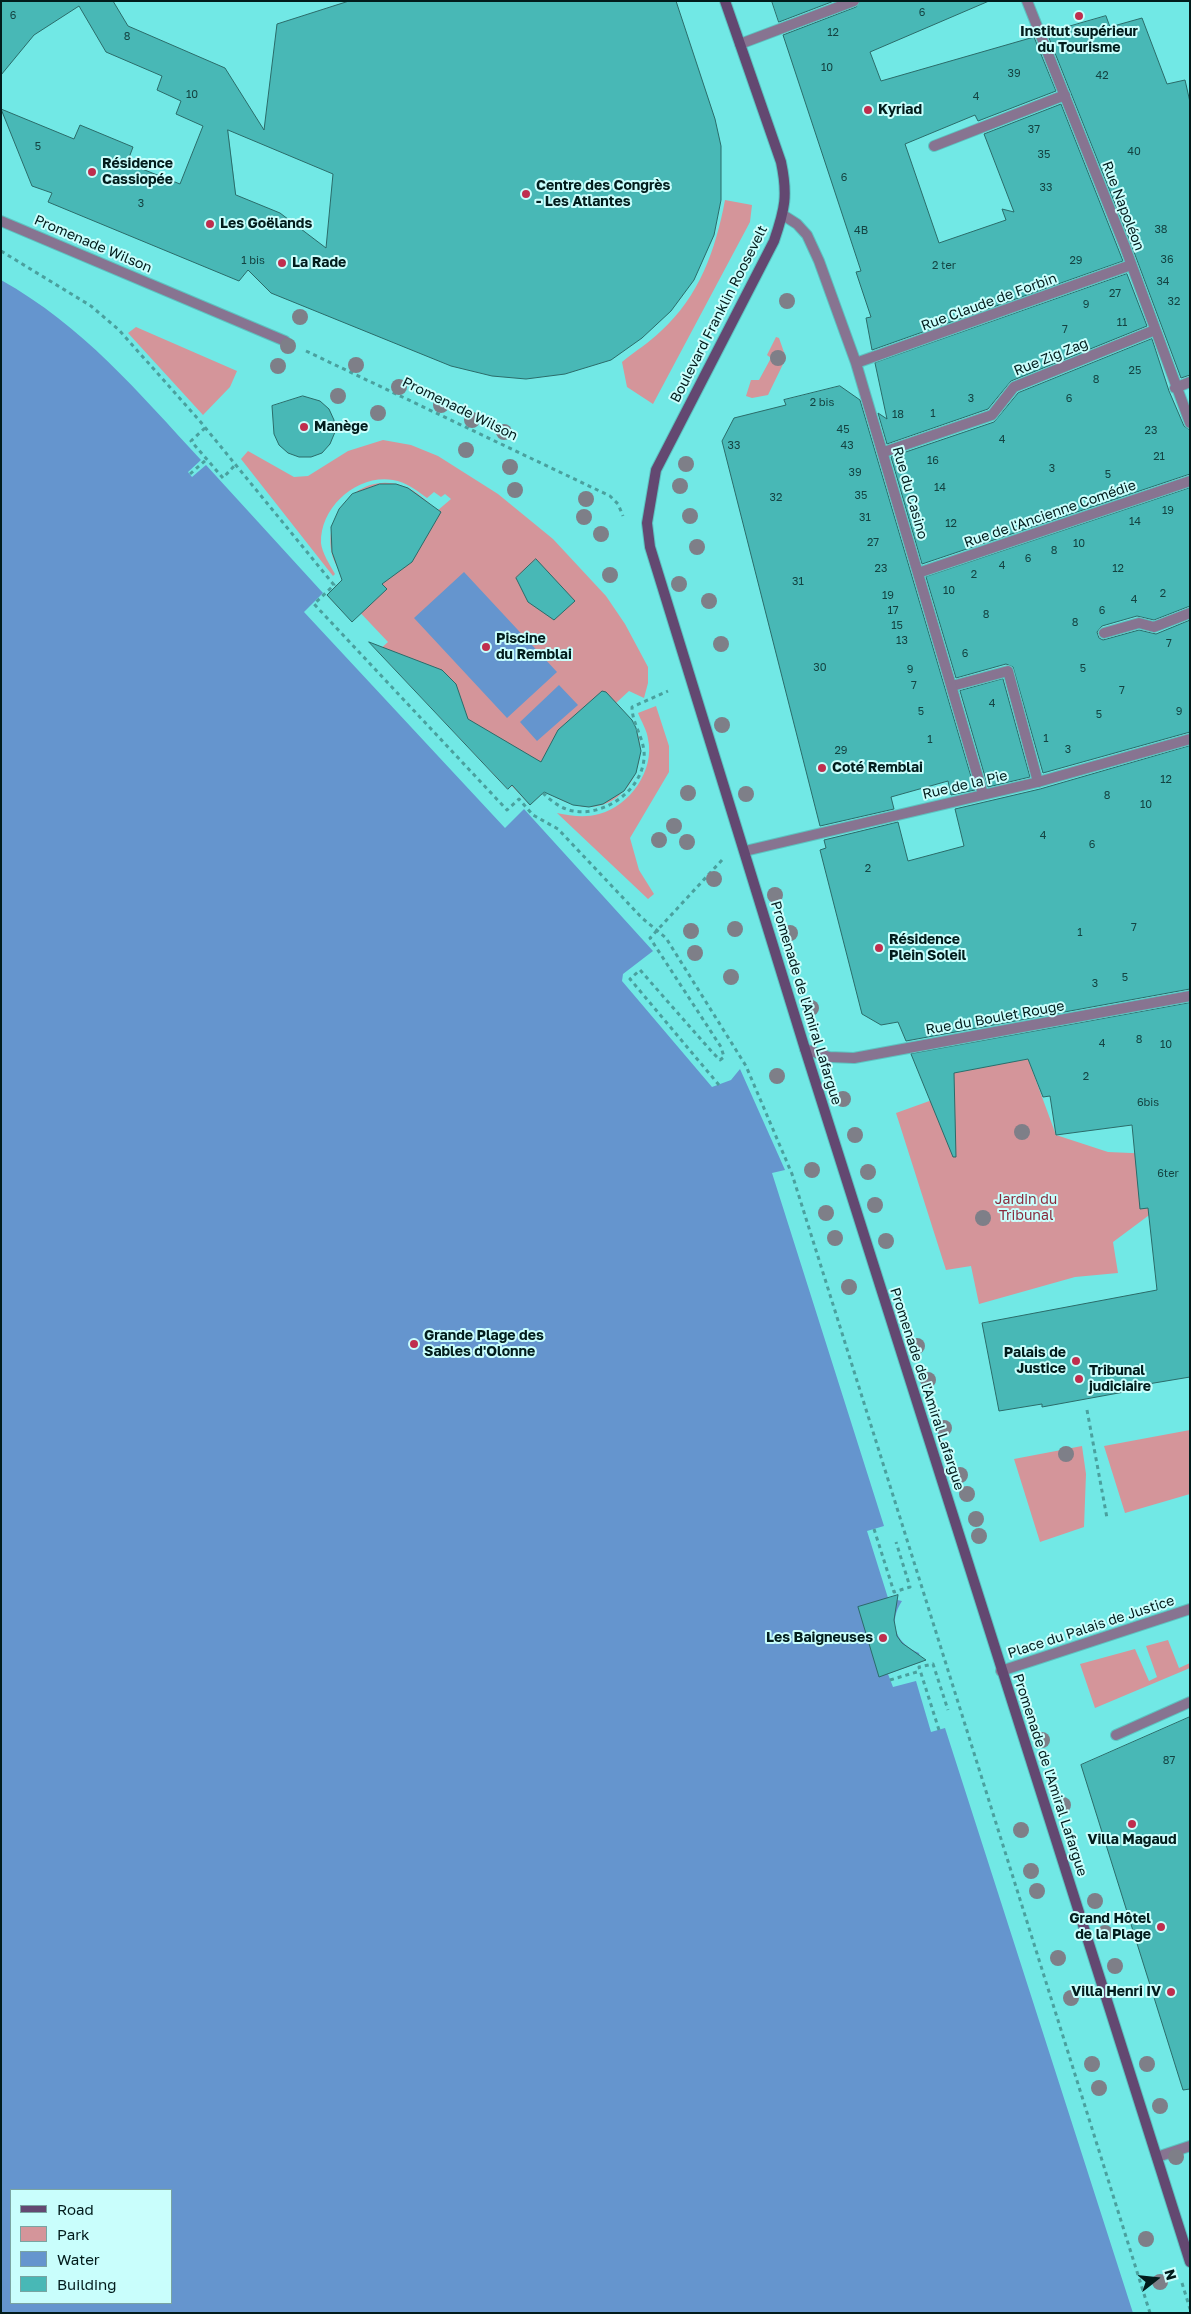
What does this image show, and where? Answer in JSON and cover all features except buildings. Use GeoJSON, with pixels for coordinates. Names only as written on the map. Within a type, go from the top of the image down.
{"type":"FeatureCollection","features":[{"type":"Feature","properties":{"kind":"street","name":"Boulevard Franklin Roosevelt"},"geometry":{"type":"LineString","coordinates":[[647,523],[656,470],[774,241],[783,215],[786,187],[781,162],[725,1]]}},
{"type":"Feature","properties":{"kind":"street"},"geometry":{"type":"LineString","coordinates":[[740,44],[854,1]]}},
{"type":"Feature","properties":{"kind":"street","name":"Rue Napoléon"},"geometry":{"type":"LineString","coordinates":[[1027,1],[1131,265],[1175,388],[1190,423]]}},
{"type":"Feature","properties":{"kind":"street"},"geometry":{"type":"LineString","coordinates":[[934,146],[1065,95]]}},
{"type":"Feature","properties":{"kind":"street","name":"Rue du Casino"},"geometry":{"type":"LineString","coordinates":[[783,215],[798,224],[807,235],[819,261],[856,363],[884,452],[983,794]]}},
{"type":"Feature","properties":{"kind":"street","name":"Promenade Wilson"},"geometry":{"type":"LineString","coordinates":[[1,221],[285,341]]}},
{"type":"Feature","properties":{"kind":"street","name":"Rue Claude de Forbin"},"geometry":{"type":"LineString","coordinates":[[856,363],[1131,265]]}},
{"type":"Feature","properties":{"kind":"street","name":"Rue Zig Zag"},"geometry":{"type":"LineString","coordinates":[[884,452],[992,415],[1014,387],[1155,330]]}},
{"type":"Feature","properties":{"kind":"street"},"geometry":{"type":"LineString","coordinates":[[1175,388],[1190,382]]}},
{"type":"Feature","properties":{"kind":"street","name":"Rue de l'Ancienne Comédie"},"geometry":{"type":"LineString","coordinates":[[918,573],[1190,481]]}},
{"type":"Feature","properties":{"kind":"street","name":"Promenade de l'Amiral Lafargue"},"geometry":{"type":"LineString","coordinates":[[647,523],[650,547],[657,576],[805,1050],[1190,2262]]}},
{"type":"Feature","properties":{"kind":"street"},"geometry":{"type":"LineString","coordinates":[[1104,633],[1139,623],[1154,627],[1190,613]]}},
{"type":"Feature","properties":{"kind":"street"},"geometry":{"type":"LineString","coordinates":[[952,686],[1008,671],[1038,782]]}},
{"type":"Feature","properties":{"kind":"street","name":"Rue de la Pie"},"geometry":{"type":"LineString","coordinates":[[744,852],[1038,782],[1190,739]]}},
{"type":"Feature","properties":{"kind":"street","name":"Rue du Boulet Rouge"},"geometry":{"type":"LineString","coordinates":[[805,1050],[829,1057],[854,1058],[1190,996]]}},
{"type":"Feature","properties":{"kind":"street","name":"Place du Palais de Justice"},"geometry":{"type":"LineString","coordinates":[[1002,1671],[1190,1609]]}},
{"type":"Feature","properties":{"kind":"street"},"geometry":{"type":"LineString","coordinates":[[1116,1735],[1190,1702]]}},
{"type":"Feature","properties":{"kind":"street"},"geometry":{"type":"LineString","coordinates":[[1157,2158],[1190,2146]]}},
{"type":"Feature","properties":{"kind":"path"},"geometry":{"type":"LineString","coordinates":[[1,251],[91,306],[119,330],[236,465],[334,585],[314,604],[507,810],[518,799],[533,815],[558,829],[642,918],[666,938],[746,1066],[792,1174],[1150,2313]]}},
{"type":"Feature","properties":{"kind":"path","name":"Promenade Wilson"},"geometry":{"type":"LineString","coordinates":[[302,349],[610,496]]}},
{"type":"Feature","properties":{"kind":"path"},"geometry":{"type":"LineString","coordinates":[[204,428],[190,441],[223,478],[236,465]]}},
{"type":"Feature","properties":{"kind":"path"},"geometry":{"type":"LineString","coordinates":[[190,474],[207,460]]}},
{"type":"Feature","properties":{"kind":"path"},"geometry":{"type":"LineString","coordinates":[[543,793],[551,800],[570,810],[590,811],[609,805],[625,795],[637,780],[644,760],[642,737],[632,713],[632,707],[668,691]]}},
{"type":"Feature","properties":{"kind":"path"},"geometry":{"type":"LineString","coordinates":[[719,1085],[630,979],[640,970],[713,1053],[720,1060],[724,1057],[721,1047],[650,938],[723,859]]}},
{"type":"Feature","properties":{"kind":"path"},"geometry":{"type":"LineString","coordinates":[[1086,1410],[1107,1518]]}},
{"type":"Feature","properties":{"kind":"path"},"geometry":{"type":"LineString","coordinates":[[874,1529],[894,1592],[910,1587],[896,1542]]}},
{"type":"Feature","properties":{"kind":"path"},"geometry":{"type":"LineString","coordinates":[[939,1730],[919,1667],[933,1664],[948,1710]]}},
{"type":"Feature","properties":{"kind":"path"},"geometry":{"type":"LineString","coordinates":[[890,1680],[920,1671]]}},
{"type":"Feature","properties":{"kind":"green space"},"geometry":{"type":"Polygon","coordinates":[[[725,200],[752,205],[750,222],[653,404],[627,387],[622,362],[674,318],[696,288],[717,236],[725,200]]]}},
{"type":"Feature","properties":{"kind":"green space"},"geometry":{"type":"Polygon","coordinates":[[[136,327],[237,371],[230,387],[203,415],[128,333],[136,327]]]}},
{"type":"Feature","properties":{"kind":"green space"},"geometry":{"type":"Polygon","coordinates":[[[776,337],[779,338],[786,358],[768,395],[752,398],[746,396],[751,380],[759,380],[771,358],[767,355],[776,337]]]}},
{"type":"Feature","properties":{"kind":"green space","name":"Piscine du Remblai"},"geometry":{"type":"Polygon","coordinates":[[[383,440],[411,445],[438,456],[498,494],[553,539],[606,596],[625,624],[648,667],[648,683],[644,698],[629,691],[616,703],[635,727],[640,753],[638,767],[632,779],[625,790],[614,799],[602,805],[588,807],[566,802],[545,791],[530,805],[512,786],[508,789],[378,651],[388,642],[353,605],[344,613],[327,595],[345,577],[334,561],[331,543],[333,526],[340,509],[351,496],[366,487],[384,483],[408,488],[422,497],[437,511],[451,499],[445,494],[441,497],[434,492],[427,498],[407,484],[380,479],[367,482],[344,495],[334,505],[322,529],[321,543],[335,574],[333,576],[241,459],[248,451],[294,477],[308,476],[348,451],[383,440]]]}},
{"type":"Feature","properties":{"kind":"green space"},"geometry":{"type":"Polygon","coordinates":[[[656,706],[669,746],[669,772],[630,838],[639,870],[654,894],[648,899],[557,813],[578,816],[599,814],[610,810],[630,795],[638,785],[648,763],[648,739],[638,713],[656,706]]]}},
{"type":"Feature","properties":{"kind":"green space","name":"Jardin du Tribunal"},"geometry":{"type":"Polygon","coordinates":[[[1028,1059],[1056,1135],[1108,1152],[1154,1154],[1152,1213],[1113,1242],[1118,1273],[1075,1277],[979,1304],[971,1266],[946,1270],[896,1113],[935,1099],[954,1073],[1028,1059]]]}},
{"type":"Feature","properties":{"kind":"green space"},"geometry":{"type":"Polygon","coordinates":[[[1190,1430],[1190,1494],[1125,1513],[1104,1446],[1190,1430]]]}},
{"type":"Feature","properties":{"kind":"green space"},"geometry":{"type":"Polygon","coordinates":[[[1082,1446],[1086,1474],[1084,1527],[1040,1542],[1014,1459],[1082,1446]]]}},
{"type":"Feature","properties":{"kind":"green space"},"geometry":{"type":"Polygon","coordinates":[[[1168,1640],[1179,1668],[1190,1663],[1190,1668],[1095,1708],[1080,1664],[1135,1649],[1149,1681],[1157,1677],[1146,1646],[1168,1640]]]}},
{"type":"Feature","properties":{"kind":"water","name":"Grande Plage des Sables d'Olonne"},"geometry":{"type":"Polygon","coordinates":[[[1,280],[31,298],[58,318],[84,339],[132,385],[201,460],[188,472],[192,477],[206,465],[323,593],[304,612],[505,828],[524,809],[653,951],[623,974],[622,981],[712,1087],[731,1080],[740,1069],[785,1170],[772,1173],[884,1526],[867,1531],[888,1598],[902,1601],[895,1617],[896,1631],[904,1644],[919,1653],[921,1662],[888,1674],[893,1687],[916,1681],[931,1732],[945,1728],[1133,2313],[1,2313],[1,280]]]}},
{"type":"Feature","properties":{"kind":"water"},"geometry":{"type":"Polygon","coordinates":[[[464,572],[557,672],[507,718],[414,618],[464,572]]]}},
{"type":"Feature","properties":{"kind":"water"},"geometry":{"type":"Polygon","coordinates":[[[559,685],[578,705],[537,741],[520,722],[559,685]]]}},
{"type":"Feature","properties":{"kind":"place","name":"Institut supérieur du Tourisme"},"geometry":{"type":"Point","coordinates":[1079,16]}},
{"type":"Feature","properties":{"kind":"place","name":"Kyriad"},"geometry":{"type":"Point","coordinates":[868,110]}},
{"type":"Feature","properties":{"kind":"place","name":"Résidence Cassiopée"},"geometry":{"type":"Point","coordinates":[92,172]}},
{"type":"Feature","properties":{"kind":"place","name":"Centre des Congrès - Les Atlantes"},"geometry":{"type":"Point","coordinates":[526,194]}},
{"type":"Feature","properties":{"kind":"place","name":"Les Goëlands"},"geometry":{"type":"Point","coordinates":[210,224]}},
{"type":"Feature","properties":{"kind":"place","name":"La Rade"},"geometry":{"type":"Point","coordinates":[282,263]}},
{"type":"Feature","properties":{"kind":"place","name":"Manège"},"geometry":{"type":"Point","coordinates":[304,427]}},
{"type":"Feature","properties":{"kind":"place","name":"Piscine du Remblai"},"geometry":{"type":"Point","coordinates":[486,647]}},
{"type":"Feature","properties":{"kind":"place","name":"Coté Remblai"},"geometry":{"type":"Point","coordinates":[822,768]}},
{"type":"Feature","properties":{"kind":"place","name":"Résidence Plein Soleil"},"geometry":{"type":"Point","coordinates":[879,948]}},
{"type":"Feature","properties":{"kind":"place","name":"Grande Plage des Sables d'Olonne"},"geometry":{"type":"Point","coordinates":[414,1344]}},
{"type":"Feature","properties":{"kind":"place","name":"Palais de Justice"},"geometry":{"type":"Point","coordinates":[1076,1361]}},
{"type":"Feature","properties":{"kind":"place","name":"Tribunal judiciaire"},"geometry":{"type":"Point","coordinates":[1079,1379]}},
{"type":"Feature","properties":{"kind":"place","name":"Les Baigneuses"},"geometry":{"type":"Point","coordinates":[883,1638]}},
{"type":"Feature","properties":{"kind":"place","name":"Villa Magaud"},"geometry":{"type":"Point","coordinates":[1132,1824]}},
{"type":"Feature","properties":{"kind":"place","name":"Grand Hôtel de la Plage"},"geometry":{"type":"Point","coordinates":[1161,1927]}},
{"type":"Feature","properties":{"kind":"place","name":"Villa Henri IV"},"geometry":{"type":"Point","coordinates":[1171,1992]}}]}
